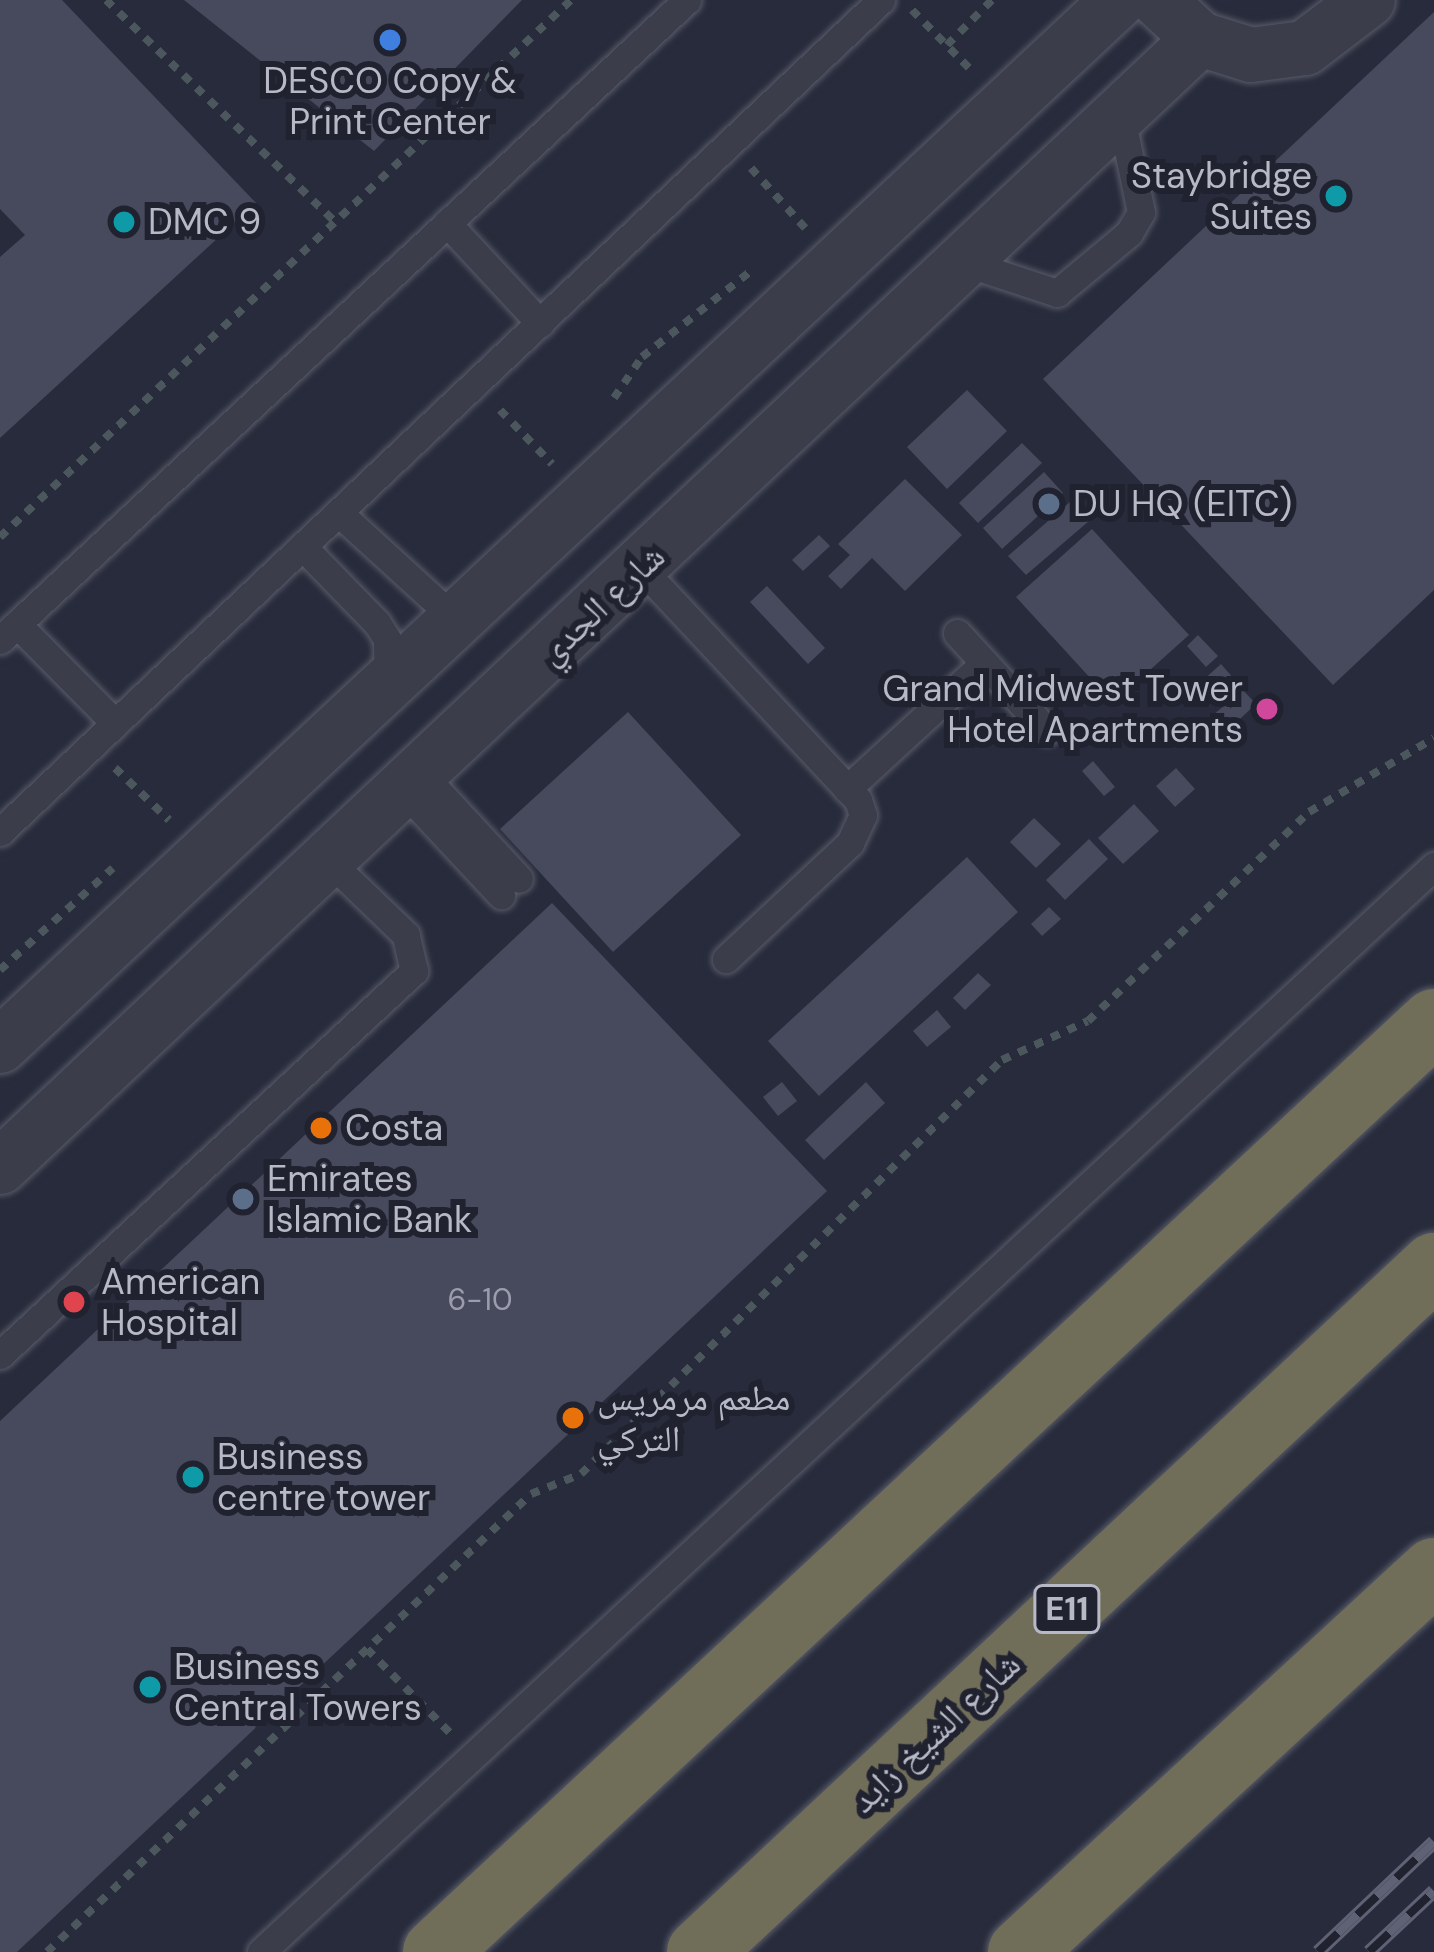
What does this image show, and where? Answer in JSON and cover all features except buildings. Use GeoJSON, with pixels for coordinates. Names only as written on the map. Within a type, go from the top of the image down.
{"type":"FeatureCollection","features":[{"type":"Feature","properties":{"kind":"highway"},"geometry":{"type":"LineString","coordinates":[[436,1952],[1434,1022]]}},
{"type":"Feature","properties":{"kind":"highway","name":"شارع الشيخ زايد"},"geometry":{"type":"LineString","coordinates":[[700,1952],[1434,1266]]}},
{"type":"Feature","properties":{"kind":"highway"},"geometry":{"type":"LineString","coordinates":[[1021,1952],[1434,1571]]}},
{"type":"Feature","properties":{"kind":"street"},"geometry":{"type":"LineString","coordinates":[[0,1046],[1119,0]]}},
{"type":"Feature","properties":{"kind":"street"},"geometry":{"type":"LineString","coordinates":[[1159,0],[1200,39],[1224,50],[1278,55],[1329,37],[1368,0]]}},
{"type":"Feature","properties":{"kind":"street","name":"شارع الجدي"},"geometry":{"type":"LineString","coordinates":[[0,1167],[1200,39]]}},
{"type":"Feature","properties":{"kind":"lane"},"geometry":{"type":"LineString","coordinates":[[115,723],[8,632],[687,0]]}},
{"type":"Feature","properties":{"kind":"lane"},"geometry":{"type":"LineString","coordinates":[[0,832],[881,0]]}},
{"type":"Feature","properties":{"kind":"lane"},"geometry":{"type":"LineString","coordinates":[[966,262],[1057,293],[1129,233],[1142,212],[1121,117]]}},
{"type":"Feature","properties":{"kind":"lane"},"geometry":{"type":"LineString","coordinates":[[447,224],[540,322]]}},
{"type":"Feature","properties":{"kind":"lane"},"geometry":{"type":"LineString","coordinates":[[339,513],[455,620]]}},
{"type":"Feature","properties":{"kind":"lane"},"geometry":{"type":"LineString","coordinates":[[303,548],[387,639],[388,683]]}},
{"type":"Feature","properties":{"kind":"lane"},"geometry":{"type":"LineString","coordinates":[[640,567],[847,789],[863,815],[861,831],[726,959]]}},
{"type":"Feature","properties":{"kind":"lane"},"geometry":{"type":"LineString","coordinates":[[957,633],[1047,730]]}},
{"type":"Feature","properties":{"kind":"lane"},"geometry":{"type":"LineString","coordinates":[[847,789],[984,663]]}},
{"type":"Feature","properties":{"kind":"lane"},"geometry":{"type":"LineString","coordinates":[[412,782],[510,887]]}},
{"type":"Feature","properties":{"kind":"lane"},"geometry":{"type":"LineString","coordinates":[[0,1355],[414,971],[406,935],[328,860]]}},
{"type":"Feature","properties":{"kind":"lane"},"geometry":{"type":"LineString","coordinates":[[261,1952],[1434,866]]}},
{"type":"Feature","properties":{"kind":"path"},"geometry":{"type":"LineString","coordinates":[[106,0],[335,222]]}},
{"type":"Feature","properties":{"kind":"path"},"geometry":{"type":"LineString","coordinates":[[0,537],[571,0]]}},
{"type":"Feature","properties":{"kind":"path"},"geometry":{"type":"LineString","coordinates":[[903,0],[981,80]]}},
{"type":"Feature","properties":{"kind":"path"},"geometry":{"type":"LineString","coordinates":[[947,45],[992,0]]}},
{"type":"Feature","properties":{"kind":"path"},"geometry":{"type":"LineString","coordinates":[[730,143],[814,238]]}},
{"type":"Feature","properties":{"kind":"path"},"geometry":{"type":"LineString","coordinates":[[475,384],[562,474]]}},
{"type":"Feature","properties":{"kind":"path"},"geometry":{"type":"LineString","coordinates":[[47,1952],[537,1489],[581,1474],[1002,1060],[1088,1021],[1309,812],[1434,738]]}},
{"type":"Feature","properties":{"kind":"path"},"geometry":{"type":"LineString","coordinates":[[92,746],[183,834]]}},
{"type":"Feature","properties":{"kind":"path"},"geometry":{"type":"LineString","coordinates":[[367,1649],[471,1755]]}},
{"type":"Feature","properties":{"kind":"railway"},"geometry":{"type":"LineString","coordinates":[[1318,1952],[1434,1842]]}},
{"type":"Feature","properties":{"kind":"railway"},"geometry":{"type":"LineString","coordinates":[[1369,1952],[1434,1891]]}},
{"type":"Feature","properties":{"kind":"place","name":"DESCO Copy & Print Center"},"geometry":{"type":"Point","coordinates":[390,40]}},
{"type":"Feature","properties":{"kind":"place","name":"Staybridge Suites"},"geometry":{"type":"Point","coordinates":[1336,196]}},
{"type":"Feature","properties":{"kind":"place","name":"DMC 9"},"geometry":{"type":"Point","coordinates":[124,222]}},
{"type":"Feature","properties":{"kind":"place","name":"DU HQ (EITC)"},"geometry":{"type":"Point","coordinates":[1049,504]}},
{"type":"Feature","properties":{"kind":"place","name":"Grand Midwest Tower Hotel Apartments"},"geometry":{"type":"Point","coordinates":[1267,709]}},
{"type":"Feature","properties":{"kind":"place","name":"Costa"},"geometry":{"type":"Point","coordinates":[321,1128]}},
{"type":"Feature","properties":{"kind":"place","name":"Emirates Islamic Bank"},"geometry":{"type":"Point","coordinates":[243,1199]}},
{"type":"Feature","properties":{"kind":"place","name":"American Hospital"},"geometry":{"type":"Point","coordinates":[74,1302]}},
{"type":"Feature","properties":{"kind":"place","name":"مطعم مرمريس التركي"},"geometry":{"type":"Point","coordinates":[573,1418]}},
{"type":"Feature","properties":{"kind":"place","name":"Business centre tower"},"geometry":{"type":"Point","coordinates":[193,1477]}},
{"type":"Feature","properties":{"kind":"place","name":"Business Central Towers"},"geometry":{"type":"Point","coordinates":[150,1687]}}]}
